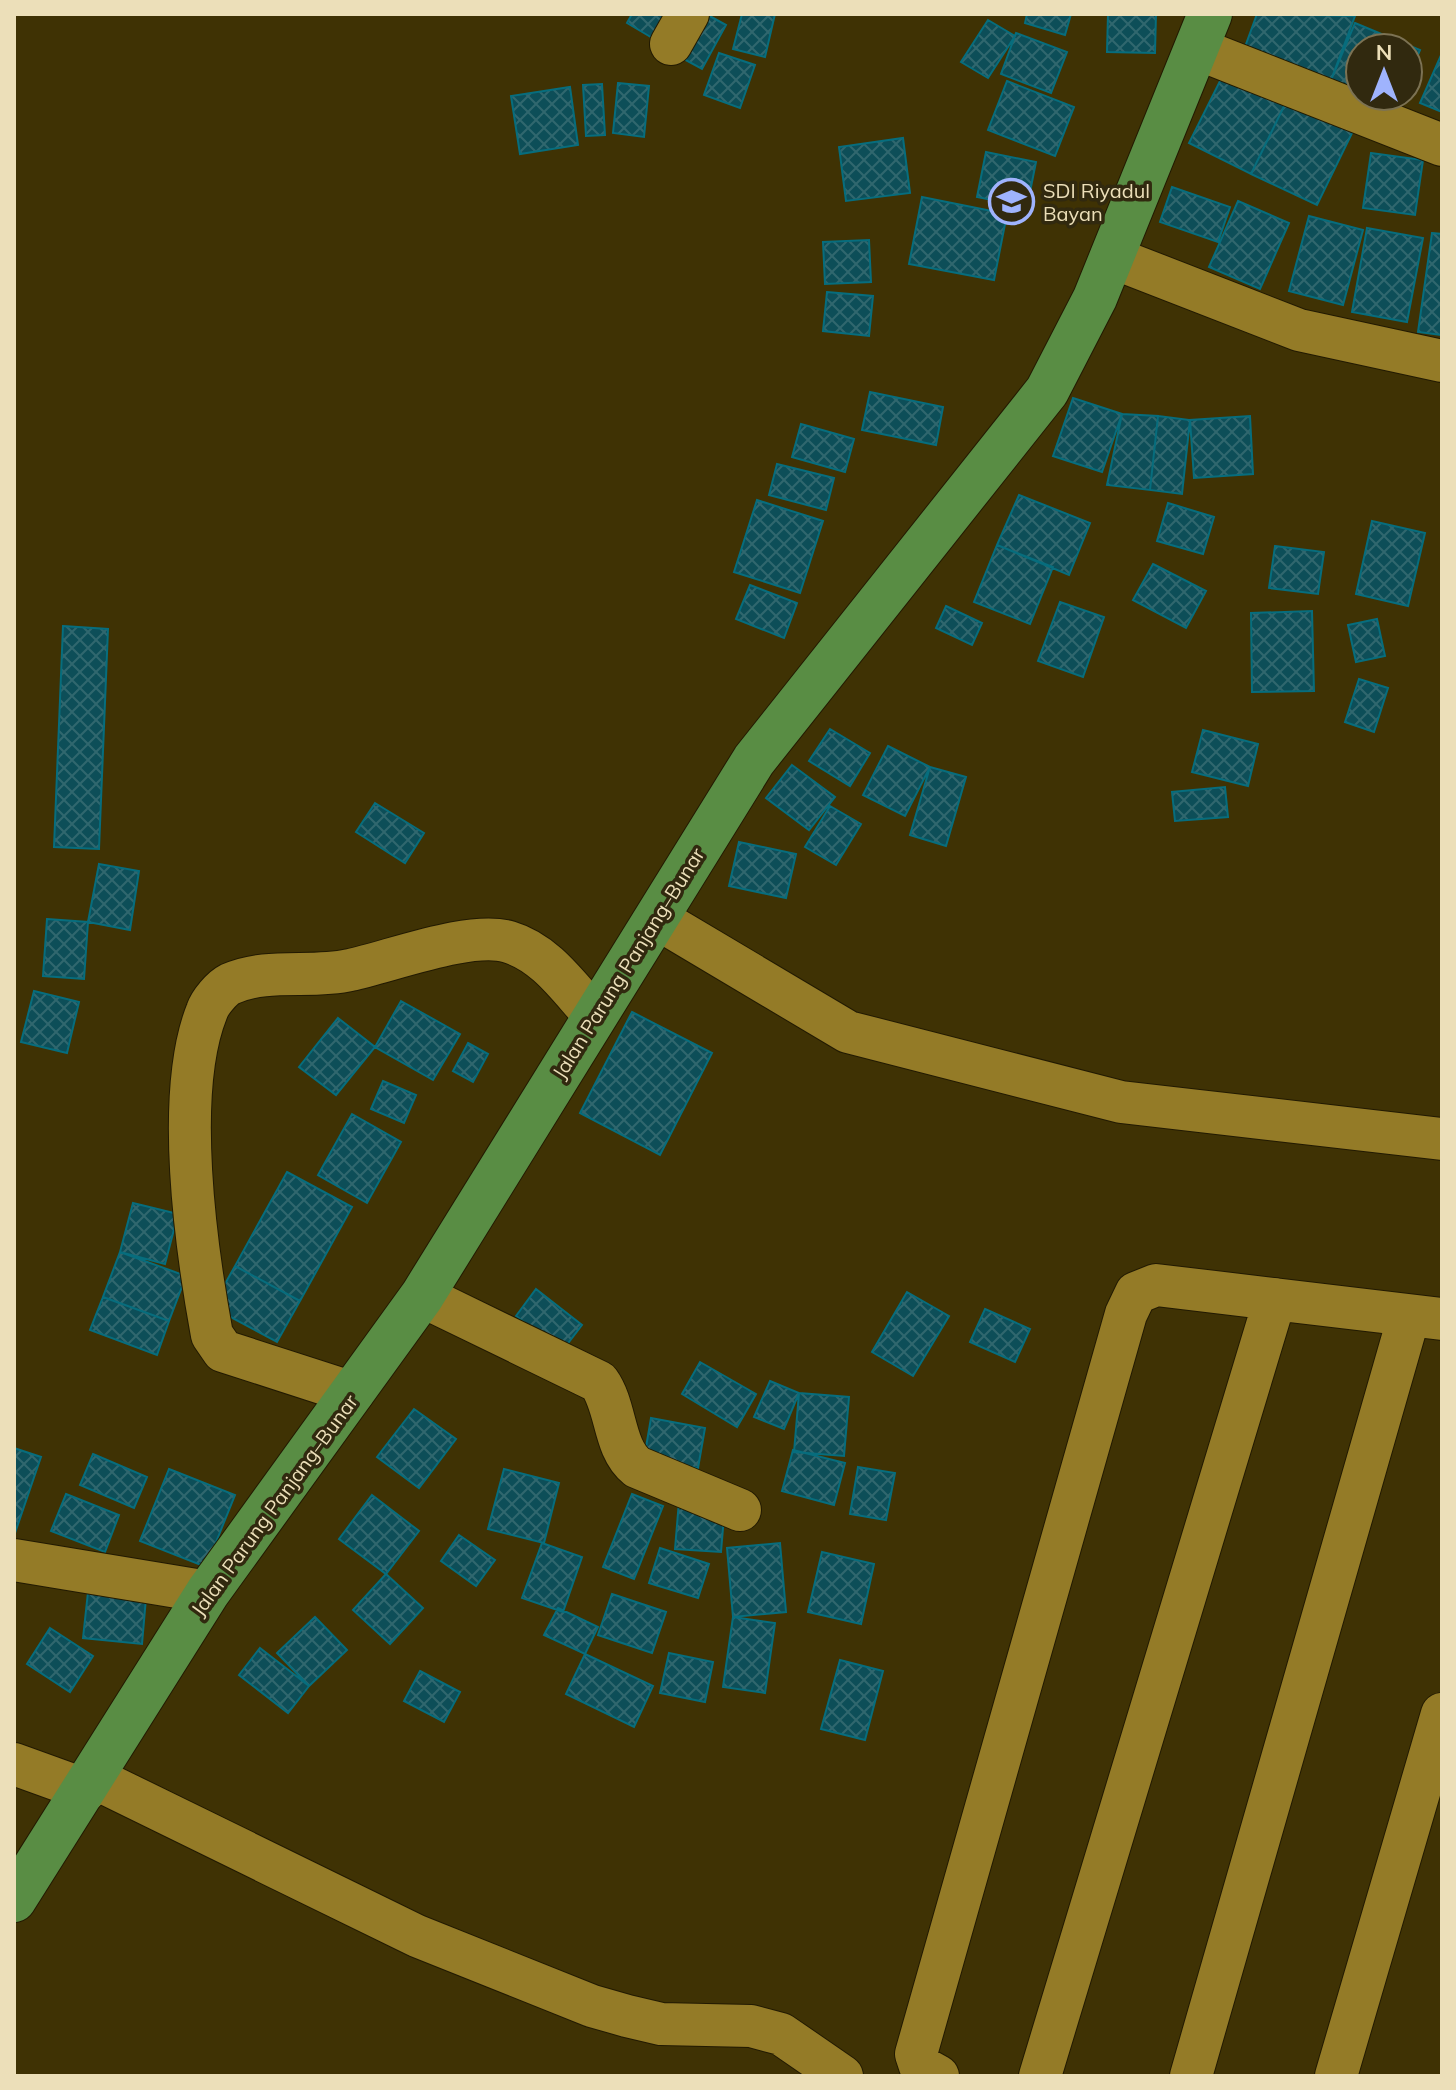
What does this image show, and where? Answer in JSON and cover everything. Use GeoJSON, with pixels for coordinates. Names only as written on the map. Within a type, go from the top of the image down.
{"type":"FeatureCollection","features":[{"type":"Feature","properties":{"kind":"main road","name":"Jalan Parung Panjang–Bunar"},"geometry":{"type":"LineString","coordinates":[[14,1900],[90,1784],[208,1592],[422,1296],[754,760],[1047,391],[1089,310],[1204,31]]}},
{"type":"Feature","properties":{"kind":"street"},"geometry":{"type":"LineString","coordinates":[[1204,31],[1442,145]]}},
{"type":"Feature","properties":{"kind":"street"},"geometry":{"type":"LineString","coordinates":[[1111,257],[1299,330],[1442,361]]}},
{"type":"Feature","properties":{"kind":"street"},"geometry":{"type":"LineString","coordinates":[[658,919],[848,1032],[1121,1102],[1442,1139]]}},
{"type":"Feature","properties":{"kind":"street"},"geometry":{"type":"LineString","coordinates":[[353,1393],[223,1351],[212,1335],[196,1209],[191,1125],[193,1063],[207,1008],[227,985],[257,976],[349,971],[415,952],[505,940],[535,951],[594,1015]]}},
{"type":"Feature","properties":{"kind":"street"},"geometry":{"type":"LineString","coordinates":[[938,2076],[920,2066],[916,2054],[1126,1314],[1136,1293],[1156,1285],[1426,1318],[1191,2076]]}},
{"type":"Feature","properties":{"kind":"street"},"geometry":{"type":"LineString","coordinates":[[422,1296],[599,1382],[608,1394],[628,1460],[637,1467],[740,1510]]}},
{"type":"Feature","properties":{"kind":"street"},"geometry":{"type":"LineString","coordinates":[[1040,2076],[1275,1299]]}},
{"type":"Feature","properties":{"kind":"street"},"geometry":{"type":"LineString","coordinates":[[14,1560],[208,1592]]}},
{"type":"Feature","properties":{"kind":"street"},"geometry":{"type":"LineString","coordinates":[[1336,2076],[1442,1714]]}},
{"type":"Feature","properties":{"kind":"street"},"geometry":{"type":"LineString","coordinates":[[14,1764],[90,1784],[461,1954],[627,2016],[661,2024],[751,2026],[781,2034],[842,2076]]}},
{"type":"Feature","properties":{"kind":"building"},"geometry":{"type":"Polygon","coordinates":[[[632,14],[669,14],[654,39],[627,23],[632,14]]]}},
{"type":"Feature","properties":{"kind":"building"},"geometry":{"type":"Polygon","coordinates":[[[706,14],[726,25],[702,69],[682,58],[706,14]]]}},
{"type":"Feature","properties":{"kind":"building"},"geometry":{"type":"Polygon","coordinates":[[[742,14],[775,14],[765,57],[733,49],[742,14]]]}},
{"type":"Feature","properties":{"kind":"building"},"geometry":{"type":"Polygon","coordinates":[[[1027,14],[1071,14],[1065,35],[1025,23],[1027,14]]]}},
{"type":"Feature","properties":{"kind":"building"},"geometry":{"type":"Polygon","coordinates":[[[1108,14],[1156,14],[1155,53],[1107,52],[1108,14]]]}},
{"type":"Feature","properties":{"kind":"building"},"geometry":{"type":"Polygon","coordinates":[[[1257,14],[1355,16],[1349,32],[1344,32],[1344,45],[1331,80],[1245,47],[1257,14]]]}},
{"type":"Feature","properties":{"kind":"building"},"geometry":{"type":"Polygon","coordinates":[[[988,20],[1015,36],[988,78],[961,62],[988,20]]]}},
{"type":"Feature","properties":{"kind":"building"},"geometry":{"type":"Polygon","coordinates":[[[1355,23],[1377,32],[1351,32],[1355,23]]]}},
{"type":"Feature","properties":{"kind":"building"},"geometry":{"type":"Polygon","coordinates":[[[1016,33],[1067,52],[1051,93],[1001,74],[1016,33]]]}},
{"type":"Feature","properties":{"kind":"building"},"geometry":{"type":"Polygon","coordinates":[[[1344,49],[1344,85],[1331,80],[1344,49]]]}},
{"type":"Feature","properties":{"kind":"building"},"geometry":{"type":"Polygon","coordinates":[[[719,53],[755,65],[740,108],[704,95],[719,53]]]}},
{"type":"Feature","properties":{"kind":"building"},"geometry":{"type":"Polygon","coordinates":[[[1442,53],[1442,112],[1424,105],[1424,94],[1442,53]]]}},
{"type":"Feature","properties":{"kind":"building"},"geometry":{"type":"Polygon","coordinates":[[[1228,65],[1289,96],[1251,174],[1189,143],[1228,65]]]}},
{"type":"Feature","properties":{"kind":"building"},"geometry":{"type":"Polygon","coordinates":[[[1007,81],[1074,107],[1055,156],[988,130],[1007,81]]]}},
{"type":"Feature","properties":{"kind":"building"},"geometry":{"type":"Polygon","coordinates":[[[618,83],[649,86],[644,137],[613,133],[618,83]]]}},
{"type":"Feature","properties":{"kind":"building"},"geometry":{"type":"Polygon","coordinates":[[[602,84],[605,135],[586,136],[583,85],[602,84]]]}},
{"type":"Feature","properties":{"kind":"building"},"geometry":{"type":"Polygon","coordinates":[[[570,87],[578,145],[520,154],[511,96],[570,87]]]}},
{"type":"Feature","properties":{"kind":"building"},"geometry":{"type":"Polygon","coordinates":[[[1289,96],[1355,127],[1317,205],[1251,174],[1289,96]]]}},
{"type":"Feature","properties":{"kind":"building"},"geometry":{"type":"Polygon","coordinates":[[[903,138],[910,193],[846,201],[839,147],[903,138]]]}},
{"type":"Feature","properties":{"kind":"building"},"geometry":{"type":"Polygon","coordinates":[[[986,152],[1036,162],[1027,207],[977,197],[986,152]]]}},
{"type":"Feature","properties":{"kind":"building"},"geometry":{"type":"Polygon","coordinates":[[[1371,153],[1423,160],[1415,215],[1363,208],[1371,153]]]}},
{"type":"Feature","properties":{"kind":"building"},"geometry":{"type":"Polygon","coordinates":[[[1172,187],[1230,207],[1218,242],[1160,222],[1172,187]]]}},
{"type":"Feature","properties":{"kind":"building"},"geometry":{"type":"Polygon","coordinates":[[[922,197],[1007,214],[994,280],[909,264],[922,197]]]}},
{"type":"Feature","properties":{"kind":"building"},"geometry":{"type":"Polygon","coordinates":[[[1238,201],[1289,223],[1260,289],[1209,267],[1238,201]]]}},
{"type":"Feature","properties":{"kind":"building"},"geometry":{"type":"Polygon","coordinates":[[[1309,216],[1363,230],[1343,305],[1289,291],[1309,216]]]}},
{"type":"Feature","properties":{"kind":"building"},"geometry":{"type":"Polygon","coordinates":[[[1367,228],[1423,238],[1407,322],[1352,312],[1367,228]]]}},
{"type":"Feature","properties":{"kind":"building"},"geometry":{"type":"Polygon","coordinates":[[[1432,233],[1442,234],[1442,335],[1418,332],[1432,233]]]}},
{"type":"Feature","properties":{"kind":"building"},"geometry":{"type":"Polygon","coordinates":[[[869,240],[871,282],[825,284],[823,242],[869,240]]]}},
{"type":"Feature","properties":{"kind":"building"},"geometry":{"type":"Polygon","coordinates":[[[827,292],[873,296],[869,336],[823,331],[827,292]]]}},
{"type":"Feature","properties":{"kind":"building"},"geometry":{"type":"Polygon","coordinates":[[[870,392],[943,407],[936,445],[862,430],[870,392]]]}},
{"type":"Feature","properties":{"kind":"building"},"geometry":{"type":"Polygon","coordinates":[[[1073,398],[1122,414],[1102,472],[1053,456],[1073,398]]]}},
{"type":"Feature","properties":{"kind":"building"},"geometry":{"type":"Polygon","coordinates":[[[1122,414],[1158,416],[1150,490],[1107,485],[1122,414]]]}},
{"type":"Feature","properties":{"kind":"building"},"geometry":{"type":"Polygon","coordinates":[[[1158,416],[1190,420],[1182,494],[1150,490],[1158,416]]]}},
{"type":"Feature","properties":{"kind":"building"},"geometry":{"type":"Polygon","coordinates":[[[1250,416],[1253,474],[1194,478],[1190,420],[1250,416]]]}},
{"type":"Feature","properties":{"kind":"building"},"geometry":{"type":"Polygon","coordinates":[[[801,424],[854,439],[845,472],[792,457],[801,424]]]}},
{"type":"Feature","properties":{"kind":"building"},"geometry":{"type":"Polygon","coordinates":[[[777,464],[834,478],[826,510],[769,495],[777,464]]]}},
{"type":"Feature","properties":{"kind":"building"},"geometry":{"type":"Polygon","coordinates":[[[1019,495],[1090,523],[1069,575],[997,545],[1019,495]]]}},
{"type":"Feature","properties":{"kind":"building"},"geometry":{"type":"Polygon","coordinates":[[[757,500],[823,521],[800,593],[734,572],[757,500]]]}},
{"type":"Feature","properties":{"kind":"building"},"geometry":{"type":"Polygon","coordinates":[[[1168,503],[1214,517],[1203,554],[1157,541],[1168,503]]]}},
{"type":"Feature","properties":{"kind":"building"},"geometry":{"type":"Polygon","coordinates":[[[1372,521],[1425,533],[1408,606],[1356,594],[1372,521]]]}},
{"type":"Feature","properties":{"kind":"building"},"geometry":{"type":"Polygon","coordinates":[[[997,545],[1053,567],[1030,624],[974,602],[997,545]]]}},
{"type":"Feature","properties":{"kind":"building"},"geometry":{"type":"Polygon","coordinates":[[[1275,546],[1324,552],[1318,594],[1269,588],[1275,546]]]}},
{"type":"Feature","properties":{"kind":"building"},"geometry":{"type":"Polygon","coordinates":[[[1153,564],[1206,591],[1186,628],[1133,600],[1153,564]]]}},
{"type":"Feature","properties":{"kind":"building"},"geometry":{"type":"Polygon","coordinates":[[[750,585],[797,603],[784,638],[736,619],[750,585]]]}},
{"type":"Feature","properties":{"kind":"building"},"geometry":{"type":"Polygon","coordinates":[[[1060,602],[1104,617],[1083,677],[1038,661],[1060,602]]]}},
{"type":"Feature","properties":{"kind":"building"},"geometry":{"type":"Polygon","coordinates":[[[946,606],[982,623],[972,645],[936,628],[946,606]]]}},
{"type":"Feature","properties":{"kind":"building"},"geometry":{"type":"Polygon","coordinates":[[[1312,611],[1314,691],[1252,692],[1251,613],[1312,611]]]}},
{"type":"Feature","properties":{"kind":"building"},"geometry":{"type":"Polygon","coordinates":[[[1377,619],[1385,656],[1356,662],[1348,625],[1377,619]]]}},
{"type":"Feature","properties":{"kind":"building"},"geometry":{"type":"Polygon","coordinates":[[[63,626],[108,629],[99,849],[54,847],[63,626]]]}},
{"type":"Feature","properties":{"kind":"building"},"geometry":{"type":"Polygon","coordinates":[[[1359,679],[1388,688],[1374,732],[1345,722],[1359,679]]]}},
{"type":"Feature","properties":{"kind":"building"},"geometry":{"type":"Polygon","coordinates":[[[830,729],[870,753],[850,786],[809,761],[830,729]]]}},
{"type":"Feature","properties":{"kind":"building"},"geometry":{"type":"Polygon","coordinates":[[[1203,730],[1258,744],[1248,786],[1192,772],[1203,730]]]}},
{"type":"Feature","properties":{"kind":"building"},"geometry":{"type":"Polygon","coordinates":[[[888,746],[930,767],[905,816],[863,795],[888,746]]]}},
{"type":"Feature","properties":{"kind":"building"},"geometry":{"type":"Polygon","coordinates":[[[792,765],[835,797],[809,830],[766,798],[792,765]]]}},
{"type":"Feature","properties":{"kind":"building"},"geometry":{"type":"Polygon","coordinates":[[[930,767],[966,777],[946,846],[910,835],[930,767]]]}},
{"type":"Feature","properties":{"kind":"building"},"geometry":{"type":"Polygon","coordinates":[[[1225,787],[1228,817],[1175,821],[1172,792],[1225,787]]]}},
{"type":"Feature","properties":{"kind":"building"},"geometry":{"type":"Polygon","coordinates":[[[375,803],[424,833],[405,863],[356,832],[375,803]]]}},
{"type":"Feature","properties":{"kind":"building"},"geometry":{"type":"Polygon","coordinates":[[[830,806],[861,824],[836,865],[805,847],[830,806]]]}},
{"type":"Feature","properties":{"kind":"building"},"geometry":{"type":"Polygon","coordinates":[[[739,842],[796,854],[786,898],[729,886],[739,842]]]}},
{"type":"Feature","properties":{"kind":"building"},"geometry":{"type":"Polygon","coordinates":[[[99,864],[139,871],[130,930],[88,922],[99,864]]]}},
{"type":"Feature","properties":{"kind":"building"},"geometry":{"type":"Polygon","coordinates":[[[47,919],[88,922],[84,979],[43,976],[47,919]]]}},
{"type":"Feature","properties":{"kind":"building"},"geometry":{"type":"Polygon","coordinates":[[[34,991],[79,1002],[67,1053],[21,1042],[34,991]]]}},
{"type":"Feature","properties":{"kind":"building"},"geometry":{"type":"Polygon","coordinates":[[[401,1001],[460,1034],[433,1080],[375,1047],[401,1001]]]}},
{"type":"Feature","properties":{"kind":"building"},"geometry":{"type":"Polygon","coordinates":[[[632,1012],[712,1053],[660,1155],[580,1113],[632,1012]]]}},
{"type":"Feature","properties":{"kind":"building"},"geometry":{"type":"Polygon","coordinates":[[[338,1018],[375,1047],[336,1095],[299,1067],[338,1018]]]}},
{"type":"Feature","properties":{"kind":"building"},"geometry":{"type":"Polygon","coordinates":[[[468,1043],[488,1054],[473,1082],[453,1071],[468,1043]]]}},
{"type":"Feature","properties":{"kind":"building"},"geometry":{"type":"Polygon","coordinates":[[[383,1081],[416,1095],[404,1123],[371,1109],[383,1081]]]}},
{"type":"Feature","properties":{"kind":"building"},"geometry":{"type":"Polygon","coordinates":[[[352,1114],[401,1142],[367,1203],[318,1175],[352,1114]]]}},
{"type":"Feature","properties":{"kind":"building"},"geometry":{"type":"Polygon","coordinates":[[[287,1172],[352,1207],[300,1301],[235,1266],[287,1172]]]}},
{"type":"Feature","properties":{"kind":"building"},"geometry":{"type":"Polygon","coordinates":[[[133,1203],[178,1214],[165,1264],[120,1252],[133,1203]]]}},
{"type":"Feature","properties":{"kind":"building"},"geometry":{"type":"Polygon","coordinates":[[[120,1252],[186,1276],[169,1321],[103,1297],[120,1252]]]}},
{"type":"Feature","properties":{"kind":"building"},"geometry":{"type":"Polygon","coordinates":[[[235,1266],[300,1301],[277,1342],[212,1307],[235,1266]]]}},
{"type":"Feature","properties":{"kind":"building"},"geometry":{"type":"Polygon","coordinates":[[[536,1289],[582,1325],[562,1351],[516,1316],[536,1289]]]}},
{"type":"Feature","properties":{"kind":"building"},"geometry":{"type":"Polygon","coordinates":[[[907,1292],[949,1316],[913,1376],[872,1352],[907,1292]]]}},
{"type":"Feature","properties":{"kind":"building"},"geometry":{"type":"Polygon","coordinates":[[[103,1297],[169,1321],[157,1355],[90,1330],[103,1297]]]}},
{"type":"Feature","properties":{"kind":"building"},"geometry":{"type":"Polygon","coordinates":[[[985,1309],[1030,1329],[1015,1362],[970,1342],[985,1309]]]}},
{"type":"Feature","properties":{"kind":"building"},"geometry":{"type":"Polygon","coordinates":[[[700,1362],[756,1394],[737,1427],[682,1394],[700,1362]]]}},
{"type":"Feature","properties":{"kind":"building"},"geometry":{"type":"Polygon","coordinates":[[[770,1381],[799,1393],[784,1429],[754,1417],[770,1381]]]}},
{"type":"Feature","properties":{"kind":"building"},"geometry":{"type":"Polygon","coordinates":[[[799,1393],[849,1397],[844,1456],[794,1452],[799,1393]]]}},
{"type":"Feature","properties":{"kind":"building"},"geometry":{"type":"Polygon","coordinates":[[[414,1409],[456,1439],[419,1488],[377,1457],[414,1409]]]}},
{"type":"Feature","properties":{"kind":"building"},"geometry":{"type":"Polygon","coordinates":[[[651,1418],[705,1428],[698,1468],[644,1459],[651,1418]]]}},
{"type":"Feature","properties":{"kind":"building"},"geometry":{"type":"Polygon","coordinates":[[[14,1448],[41,1457],[15,1533],[14,1533],[14,1448]]]}},
{"type":"Feature","properties":{"kind":"building"},"geometry":{"type":"Polygon","coordinates":[[[793,1450],[845,1463],[834,1505],[782,1491],[793,1450]]]}},
{"type":"Feature","properties":{"kind":"building"},"geometry":{"type":"Polygon","coordinates":[[[93,1454],[147,1477],[134,1508],[80,1485],[93,1454]]]}},
{"type":"Feature","properties":{"kind":"building"},"geometry":{"type":"Polygon","coordinates":[[[858,1467],[895,1473],[886,1520],[850,1514],[858,1467]]]}},
{"type":"Feature","properties":{"kind":"building"},"geometry":{"type":"Polygon","coordinates":[[[169,1469],[235,1495],[206,1567],[140,1541],[169,1469]]]}},
{"type":"Feature","properties":{"kind":"building"},"geometry":{"type":"Polygon","coordinates":[[[504,1469],[559,1483],[544,1543],[488,1529],[504,1469]]]}},
{"type":"Feature","properties":{"kind":"building"},"geometry":{"type":"Polygon","coordinates":[[[66,1494],[119,1515],[105,1552],[51,1531],[66,1494]]]}},
{"type":"Feature","properties":{"kind":"building"},"geometry":{"type":"Polygon","coordinates":[[[632,1494],[663,1506],[634,1579],[603,1567],[632,1494]]]}},
{"type":"Feature","properties":{"kind":"building"},"geometry":{"type":"Polygon","coordinates":[[[372,1495],[419,1531],[386,1574],[339,1539],[372,1495]]]}},
{"type":"Feature","properties":{"kind":"building"},"geometry":{"type":"Polygon","coordinates":[[[679,1501],[725,1504],[721,1552],[675,1549],[679,1501]]]}},
{"type":"Feature","properties":{"kind":"building"},"geometry":{"type":"Polygon","coordinates":[[[459,1535],[495,1560],[476,1586],[441,1561],[459,1535]]]}},
{"type":"Feature","properties":{"kind":"building"},"geometry":{"type":"Polygon","coordinates":[[[542,1543],[582,1557],[563,1612],[522,1598],[542,1543]]]}},
{"type":"Feature","properties":{"kind":"building"},"geometry":{"type":"Polygon","coordinates":[[[780,1543],[786,1612],[733,1617],[727,1548],[780,1543]]]}},
{"type":"Feature","properties":{"kind":"building"},"geometry":{"type":"Polygon","coordinates":[[[660,1548],[709,1564],[698,1598],[649,1583],[660,1548]]]}},
{"type":"Feature","properties":{"kind":"building"},"geometry":{"type":"Polygon","coordinates":[[[822,1552],[874,1564],[861,1624],[808,1612],[822,1552]]]}},
{"type":"Feature","properties":{"kind":"building"},"geometry":{"type":"Polygon","coordinates":[[[386,1574],[423,1608],[390,1644],[353,1610],[386,1574]]]}},
{"type":"Feature","properties":{"kind":"building"},"geometry":{"type":"Polygon","coordinates":[[[88,1592],[146,1598],[142,1644],[83,1638],[88,1592]]]}},
{"type":"Feature","properties":{"kind":"building"},"geometry":{"type":"Polygon","coordinates":[[[612,1594],[666,1612],[652,1653],[598,1635],[612,1594]]]}},
{"type":"Feature","properties":{"kind":"building"},"geometry":{"type":"Polygon","coordinates":[[[558,1608],[598,1627],[585,1654],[544,1635],[558,1608]]]}},
{"type":"Feature","properties":{"kind":"building"},"geometry":{"type":"Polygon","coordinates":[[[315,1617],[347,1650],[309,1686],[277,1653],[315,1617]]]}},
{"type":"Feature","properties":{"kind":"building"},"geometry":{"type":"Polygon","coordinates":[[[733,1617],[775,1623],[765,1693],[723,1687],[733,1617]]]}},
{"type":"Feature","properties":{"kind":"building"},"geometry":{"type":"Polygon","coordinates":[[[50,1628],[93,1656],[70,1692],[27,1664],[50,1628]]]}},
{"type":"Feature","properties":{"kind":"building"},"geometry":{"type":"Polygon","coordinates":[[[260,1648],[309,1686],[288,1713],[239,1675],[260,1648]]]}},
{"type":"Feature","properties":{"kind":"building"},"geometry":{"type":"Polygon","coordinates":[[[669,1653],[713,1662],[705,1702],[660,1693],[669,1653]]]}},
{"type":"Feature","properties":{"kind":"building"},"geometry":{"type":"Polygon","coordinates":[[[585,1654],[653,1686],[634,1727],[566,1694],[585,1654]]]}},
{"type":"Feature","properties":{"kind":"building"},"geometry":{"type":"Polygon","coordinates":[[[840,1660],[883,1671],[865,1740],[821,1729],[840,1660]]]}},
{"type":"Feature","properties":{"kind":"building"},"geometry":{"type":"Polygon","coordinates":[[[420,1671],[460,1692],[444,1722],[404,1701],[420,1671]]]}},
{"type":"Feature","properties":{"kind":"place","name":"SDI Riyadul Bayan"},"geometry":{"type":"Point","coordinates":[1012,201]}}]}
